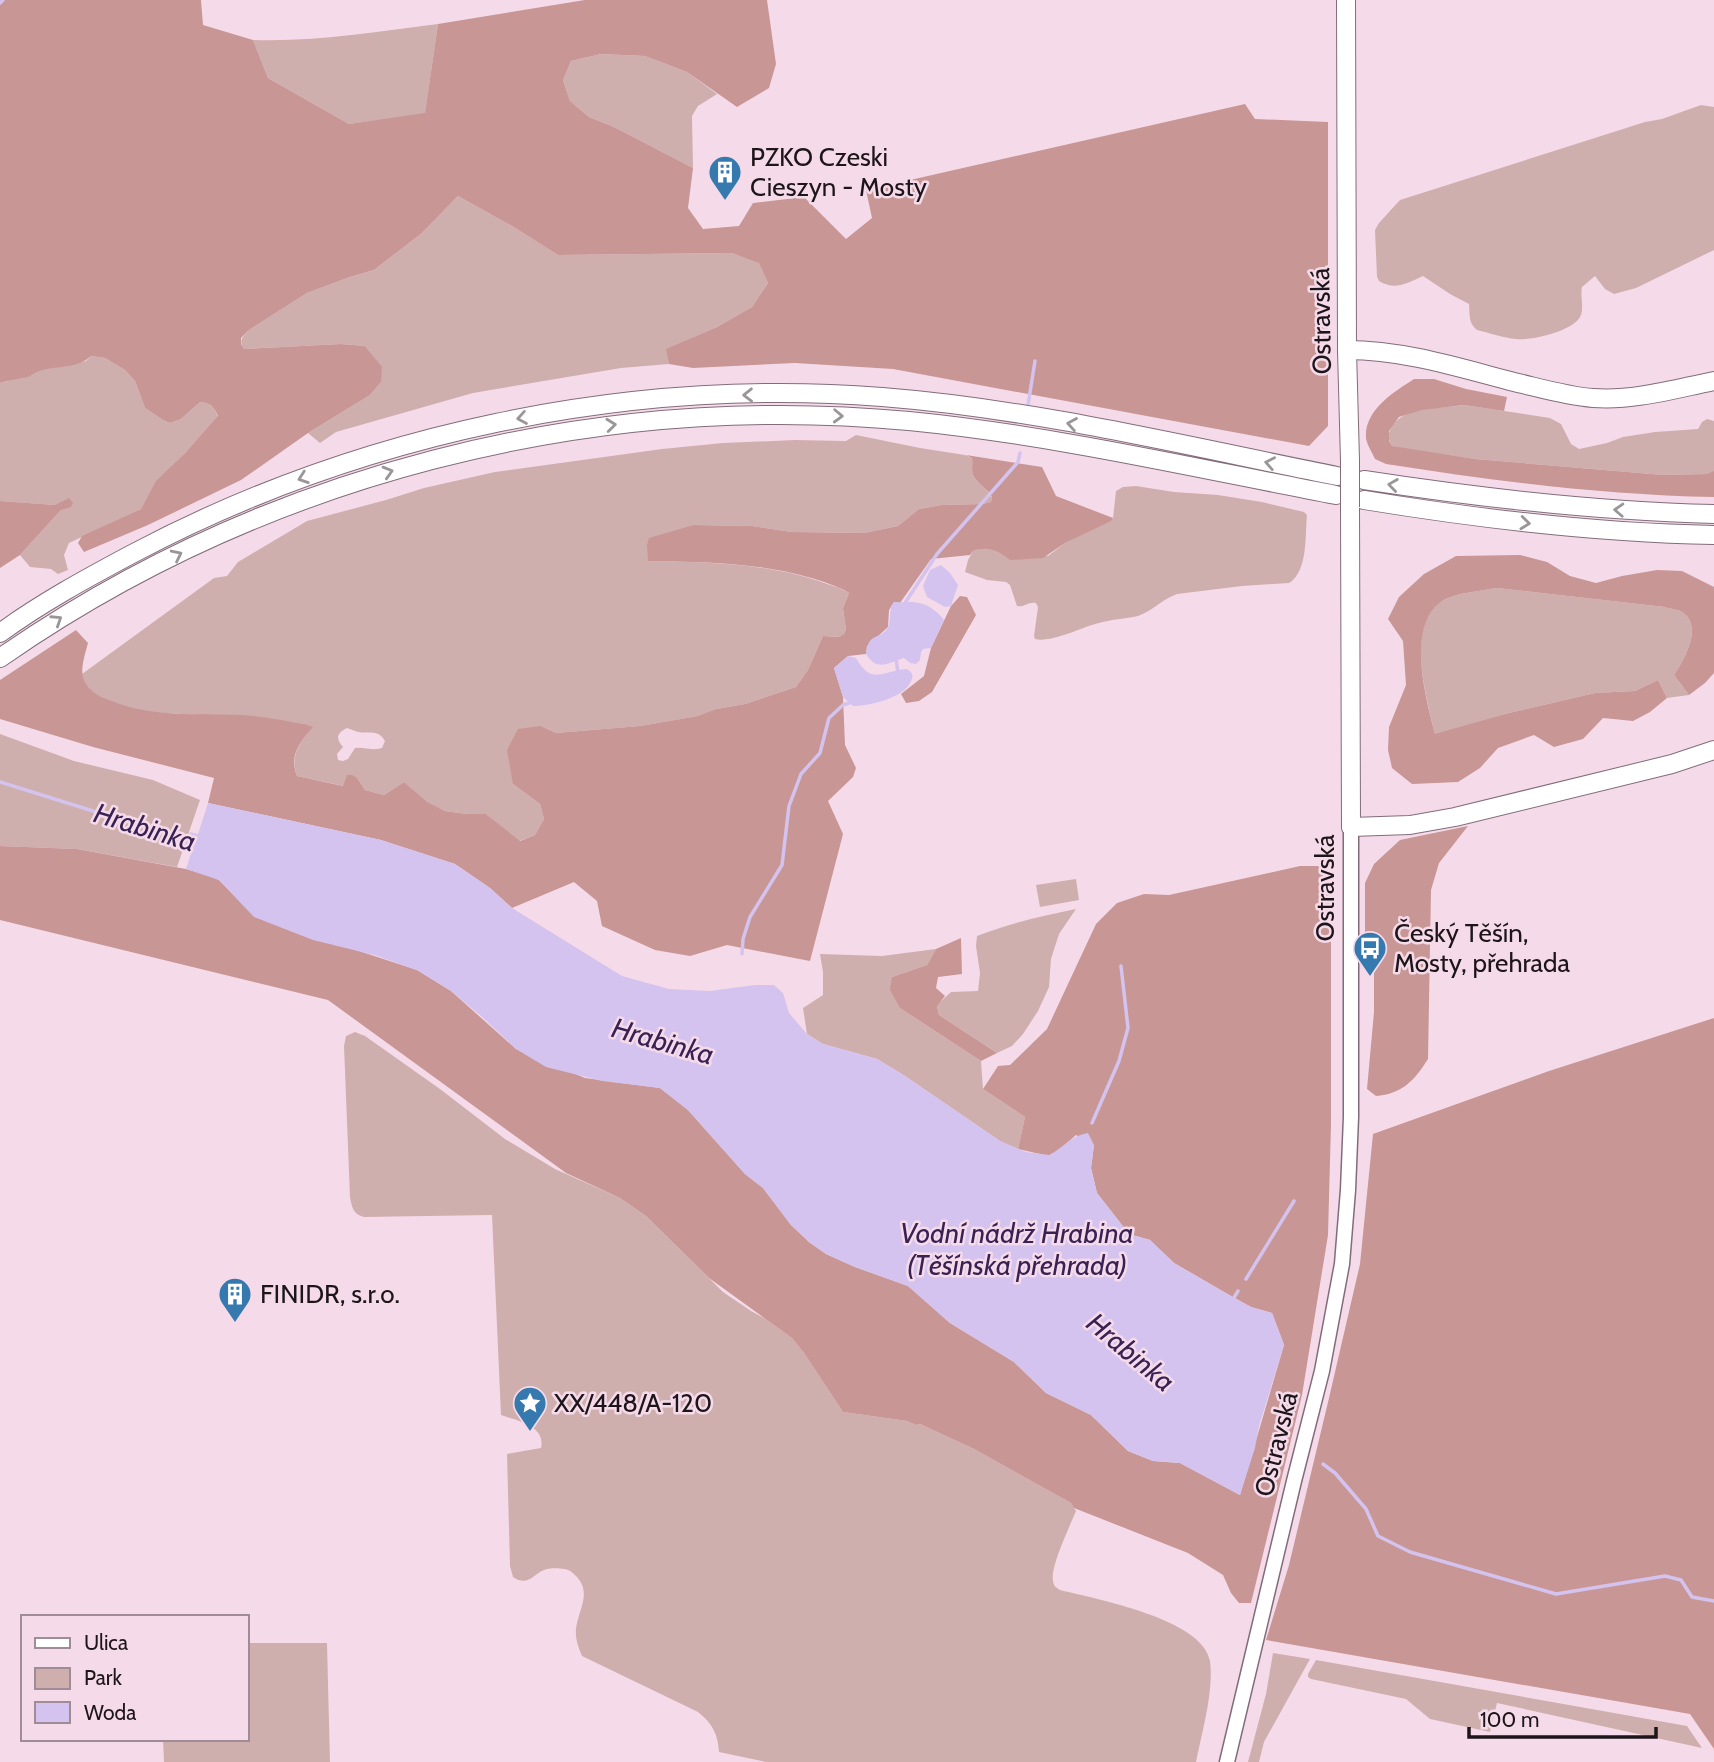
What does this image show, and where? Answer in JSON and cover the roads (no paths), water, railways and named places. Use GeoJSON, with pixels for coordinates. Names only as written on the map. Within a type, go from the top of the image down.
{"type":"FeatureCollection","features":[{"type":"Feature","properties":{"kind":"main road","name":"Ostravská"},"geometry":{"type":"LineString","coordinates":[[1346,0],[1347,349],[1350,461],[1357,503],[1351,827]]}},
{"type":"Feature","properties":{"kind":"main road"},"geometry":{"type":"LineString","coordinates":[[1347,349],[1421,359],[1590,398],[1638,396],[1714,380]]}},
{"type":"Feature","properties":{"kind":"main road"},"geometry":{"type":"LineString","coordinates":[[0,633],[106,568],[179,530],[254,496],[425,440],[499,422],[576,409],[727,395],[882,397],[1083,426],[1337,476]]}},
{"type":"Feature","properties":{"kind":"main road"},"geometry":{"type":"LineString","coordinates":[[0,658],[65,614],[116,586],[170,558],[300,501],[382,474],[464,452],[586,428],[718,416],[785,415],[908,421],[1017,435],[1336,495]]}},
{"type":"Feature","properties":{"kind":"main road"},"geometry":{"type":"LineString","coordinates":[[1363,480],[1465,496],[1555,506],[1714,512]]}},
{"type":"Feature","properties":{"kind":"main road"},"geometry":{"type":"LineString","coordinates":[[1357,503],[1558,526],[1714,535]]}},
{"type":"Feature","properties":{"kind":"main road"},"geometry":{"type":"LineString","coordinates":[[1689,534],[1714,540]]}},
{"type":"Feature","properties":{"kind":"main road"},"geometry":{"type":"LineString","coordinates":[[1351,827],[1410,825],[1445,819],[1672,764],[1714,750]]}},
{"type":"Feature","properties":{"kind":"street","name":"Ostravská"},"geometry":{"type":"LineString","coordinates":[[1227,1762],[1322,1371],[1342,1264],[1351,1117],[1351,827]]}},
{"type":"Feature","properties":{"kind":"water"},"geometry":{"type":"Polygon","coordinates":[[[941,565],[958,585],[951,606],[945,607],[927,597],[923,586],[930,570],[941,565]]]}},
{"type":"Feature","properties":{"kind":"water"},"geometry":{"type":"Polygon","coordinates":[[[894,602],[922,604],[933,609],[944,620],[931,648],[923,649],[916,664],[904,658],[883,665],[874,663],[866,654],[869,642],[887,629],[894,602]]]}},
{"type":"Feature","properties":{"kind":"water"},"geometry":{"type":"Polygon","coordinates":[[[848,656],[856,658],[867,672],[872,674],[907,669],[912,673],[912,678],[906,688],[893,697],[868,705],[853,706],[843,697],[834,668],[848,656]]]}},
{"type":"Feature","properties":{"kind":"water","name":"Vodní nádrž Hrabina (Těšínská přehrada)"},"geometry":{"type":"Polygon","coordinates":[[[208,803],[381,840],[455,864],[490,888],[512,908],[622,976],[669,989],[710,991],[774,985],[783,993],[789,1013],[807,1034],[823,1044],[877,1059],[1000,1141],[1026,1152],[1049,1155],[1088,1133],[1094,1145],[1091,1168],[1097,1193],[1129,1234],[1150,1240],[1174,1263],[1231,1296],[1251,1307],[1272,1313],[1284,1345],[1240,1495],[1180,1463],[1153,1461],[1128,1451],[1091,1415],[1046,1393],[1014,1362],[950,1323],[908,1286],[826,1254],[791,1225],[763,1188],[745,1174],[688,1110],[660,1088],[602,1081],[546,1067],[516,1049],[451,991],[417,970],[374,955],[313,940],[254,917],[219,880],[186,869],[193,847],[185,844],[190,832],[198,834],[208,803]]]}},
{"type":"Feature","properties":{"kind":"waterway"},"geometry":{"type":"LineString","coordinates":[[0,3],[3,0]]}},
{"type":"Feature","properties":{"kind":"waterway"},"geometry":{"type":"LineString","coordinates":[[1028,405],[1035,361]]}},
{"type":"Feature","properties":{"kind":"waterway"},"geometry":{"type":"LineString","coordinates":[[903,606],[937,554],[1018,462],[1020,453]]}},
{"type":"Feature","properties":{"kind":"waterway"},"geometry":{"type":"LineString","coordinates":[[896,658],[898,674]]}},
{"type":"Feature","properties":{"kind":"waterway"},"geometry":{"type":"LineString","coordinates":[[742,954],[743,939],[750,917],[782,865],[789,806],[801,774],[820,753],[829,718],[843,705],[852,702]]}},
{"type":"Feature","properties":{"kind":"waterway","name":"Hrabinka"},"geometry":{"type":"LineString","coordinates":[[0,782],[189,841]]}},
{"type":"Feature","properties":{"kind":"waterway"},"geometry":{"type":"LineString","coordinates":[[1092,1123],[1119,1061],[1128,1028],[1121,966]]}},
{"type":"Feature","properties":{"kind":"waterway"},"geometry":{"type":"LineString","coordinates":[[1246,1279],[1294,1201]]}},
{"type":"Feature","properties":{"kind":"waterway"},"geometry":{"type":"LineString","coordinates":[[1232,1301],[1238,1291]]}},
{"type":"Feature","properties":{"kind":"waterway","name":"Hrabinka"},"geometry":{"type":"LineString","coordinates":[[1323,1464],[1335,1473],[1366,1509],[1378,1536],[1410,1552],[1556,1594],[1665,1576],[1681,1580],[1692,1597],[1714,1601]]}},
{"type":"Feature","properties":{"kind":"place","name":"PZKO Czeski Cieszyn - Mosty"},"geometry":{"type":"Point","coordinates":[725,202]}},
{"type":"Feature","properties":{"kind":"place","name":"Český Těšín, Mosty, přehrada"},"geometry":{"type":"Point","coordinates":[1370,978]}},
{"type":"Feature","properties":{"kind":"place","name":"FINIDR, s.r.o."},"geometry":{"type":"Point","coordinates":[235,1324]}},
{"type":"Feature","properties":{"kind":"place","name":"XX/448/A-120"},"geometry":{"type":"Point","coordinates":[530,1433]}}]}
